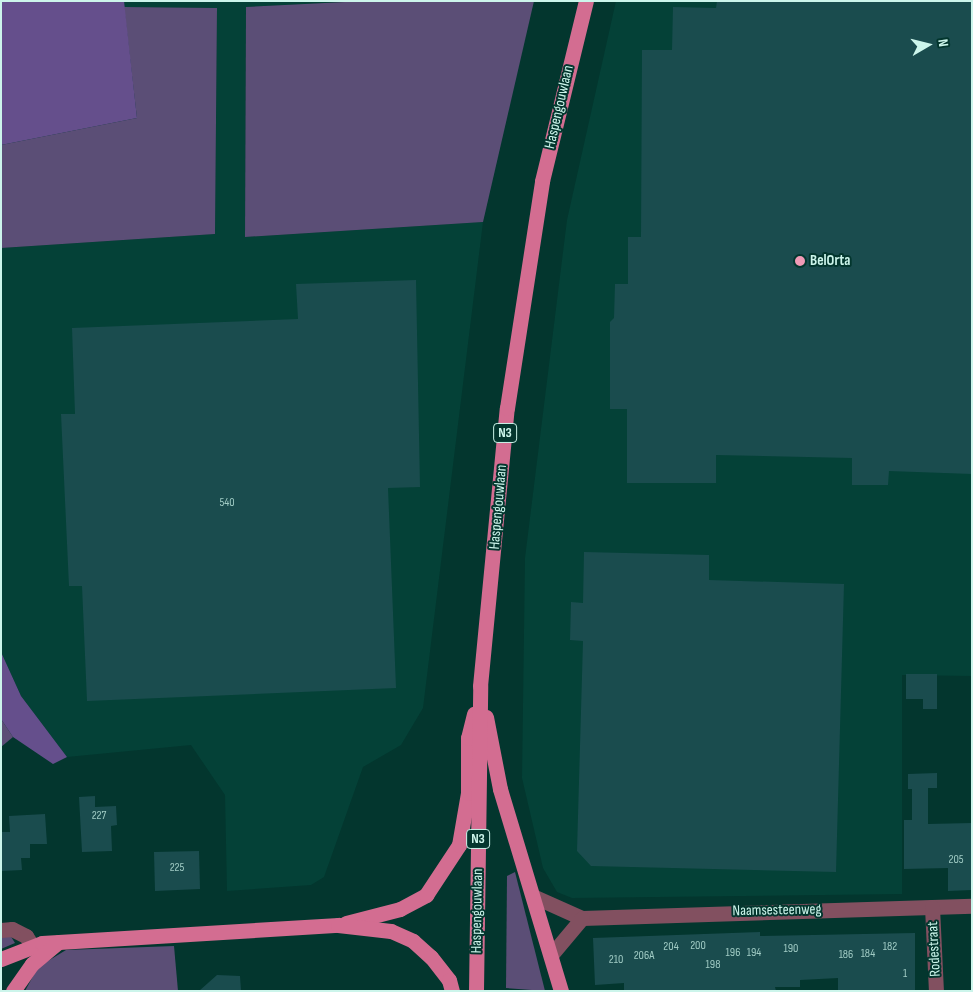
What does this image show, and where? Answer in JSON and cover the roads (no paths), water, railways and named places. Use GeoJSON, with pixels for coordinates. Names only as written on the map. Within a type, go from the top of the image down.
{"type":"FeatureCollection","features":[{"type":"Feature","properties":{"kind":"main road","name":"Haspengouwlaan"},"geometry":{"type":"LineString","coordinates":[[476,991],[480,686],[507,408],[523,294],[542,181],[586,1]]}},
{"type":"Feature","properties":{"kind":"main road"},"geometry":{"type":"LineString","coordinates":[[480,686],[500,789],[535,897],[561,991]]}},
{"type":"Feature","properties":{"kind":"main road"},"geometry":{"type":"LineString","coordinates":[[1,959],[58,942],[338,925],[400,909],[426,895],[459,845],[468,793],[468,738],[480,686]]}},
{"type":"Feature","properties":{"kind":"main road"},"geometry":{"type":"LineString","coordinates":[[338,925],[391,932],[413,941],[432,958],[449,980],[452,991]]}},
{"type":"Feature","properties":{"kind":"main road"},"geometry":{"type":"LineString","coordinates":[[14,990],[36,950]]}},
{"type":"Feature","properties":{"kind":"street","name":"Naamsesteenweg"},"geometry":{"type":"LineString","coordinates":[[535,897],[582,918],[972,906]]}},
{"type":"Feature","properties":{"kind":"street","name":"Rodestraat"},"geometry":{"type":"LineString","coordinates":[[932,906],[936,991]]}},
{"type":"Feature","properties":{"kind":"street"},"geometry":{"type":"LineString","coordinates":[[551,955],[582,918]]}},
{"type":"Feature","properties":{"kind":"street"},"geometry":{"type":"LineString","coordinates":[[1,930],[12,929],[26,936],[36,950]]}},
{"type":"Feature","properties":{"kind":"place","name":"BelOrta"},"geometry":{"type":"Point","coordinates":[800,261]}}]}
